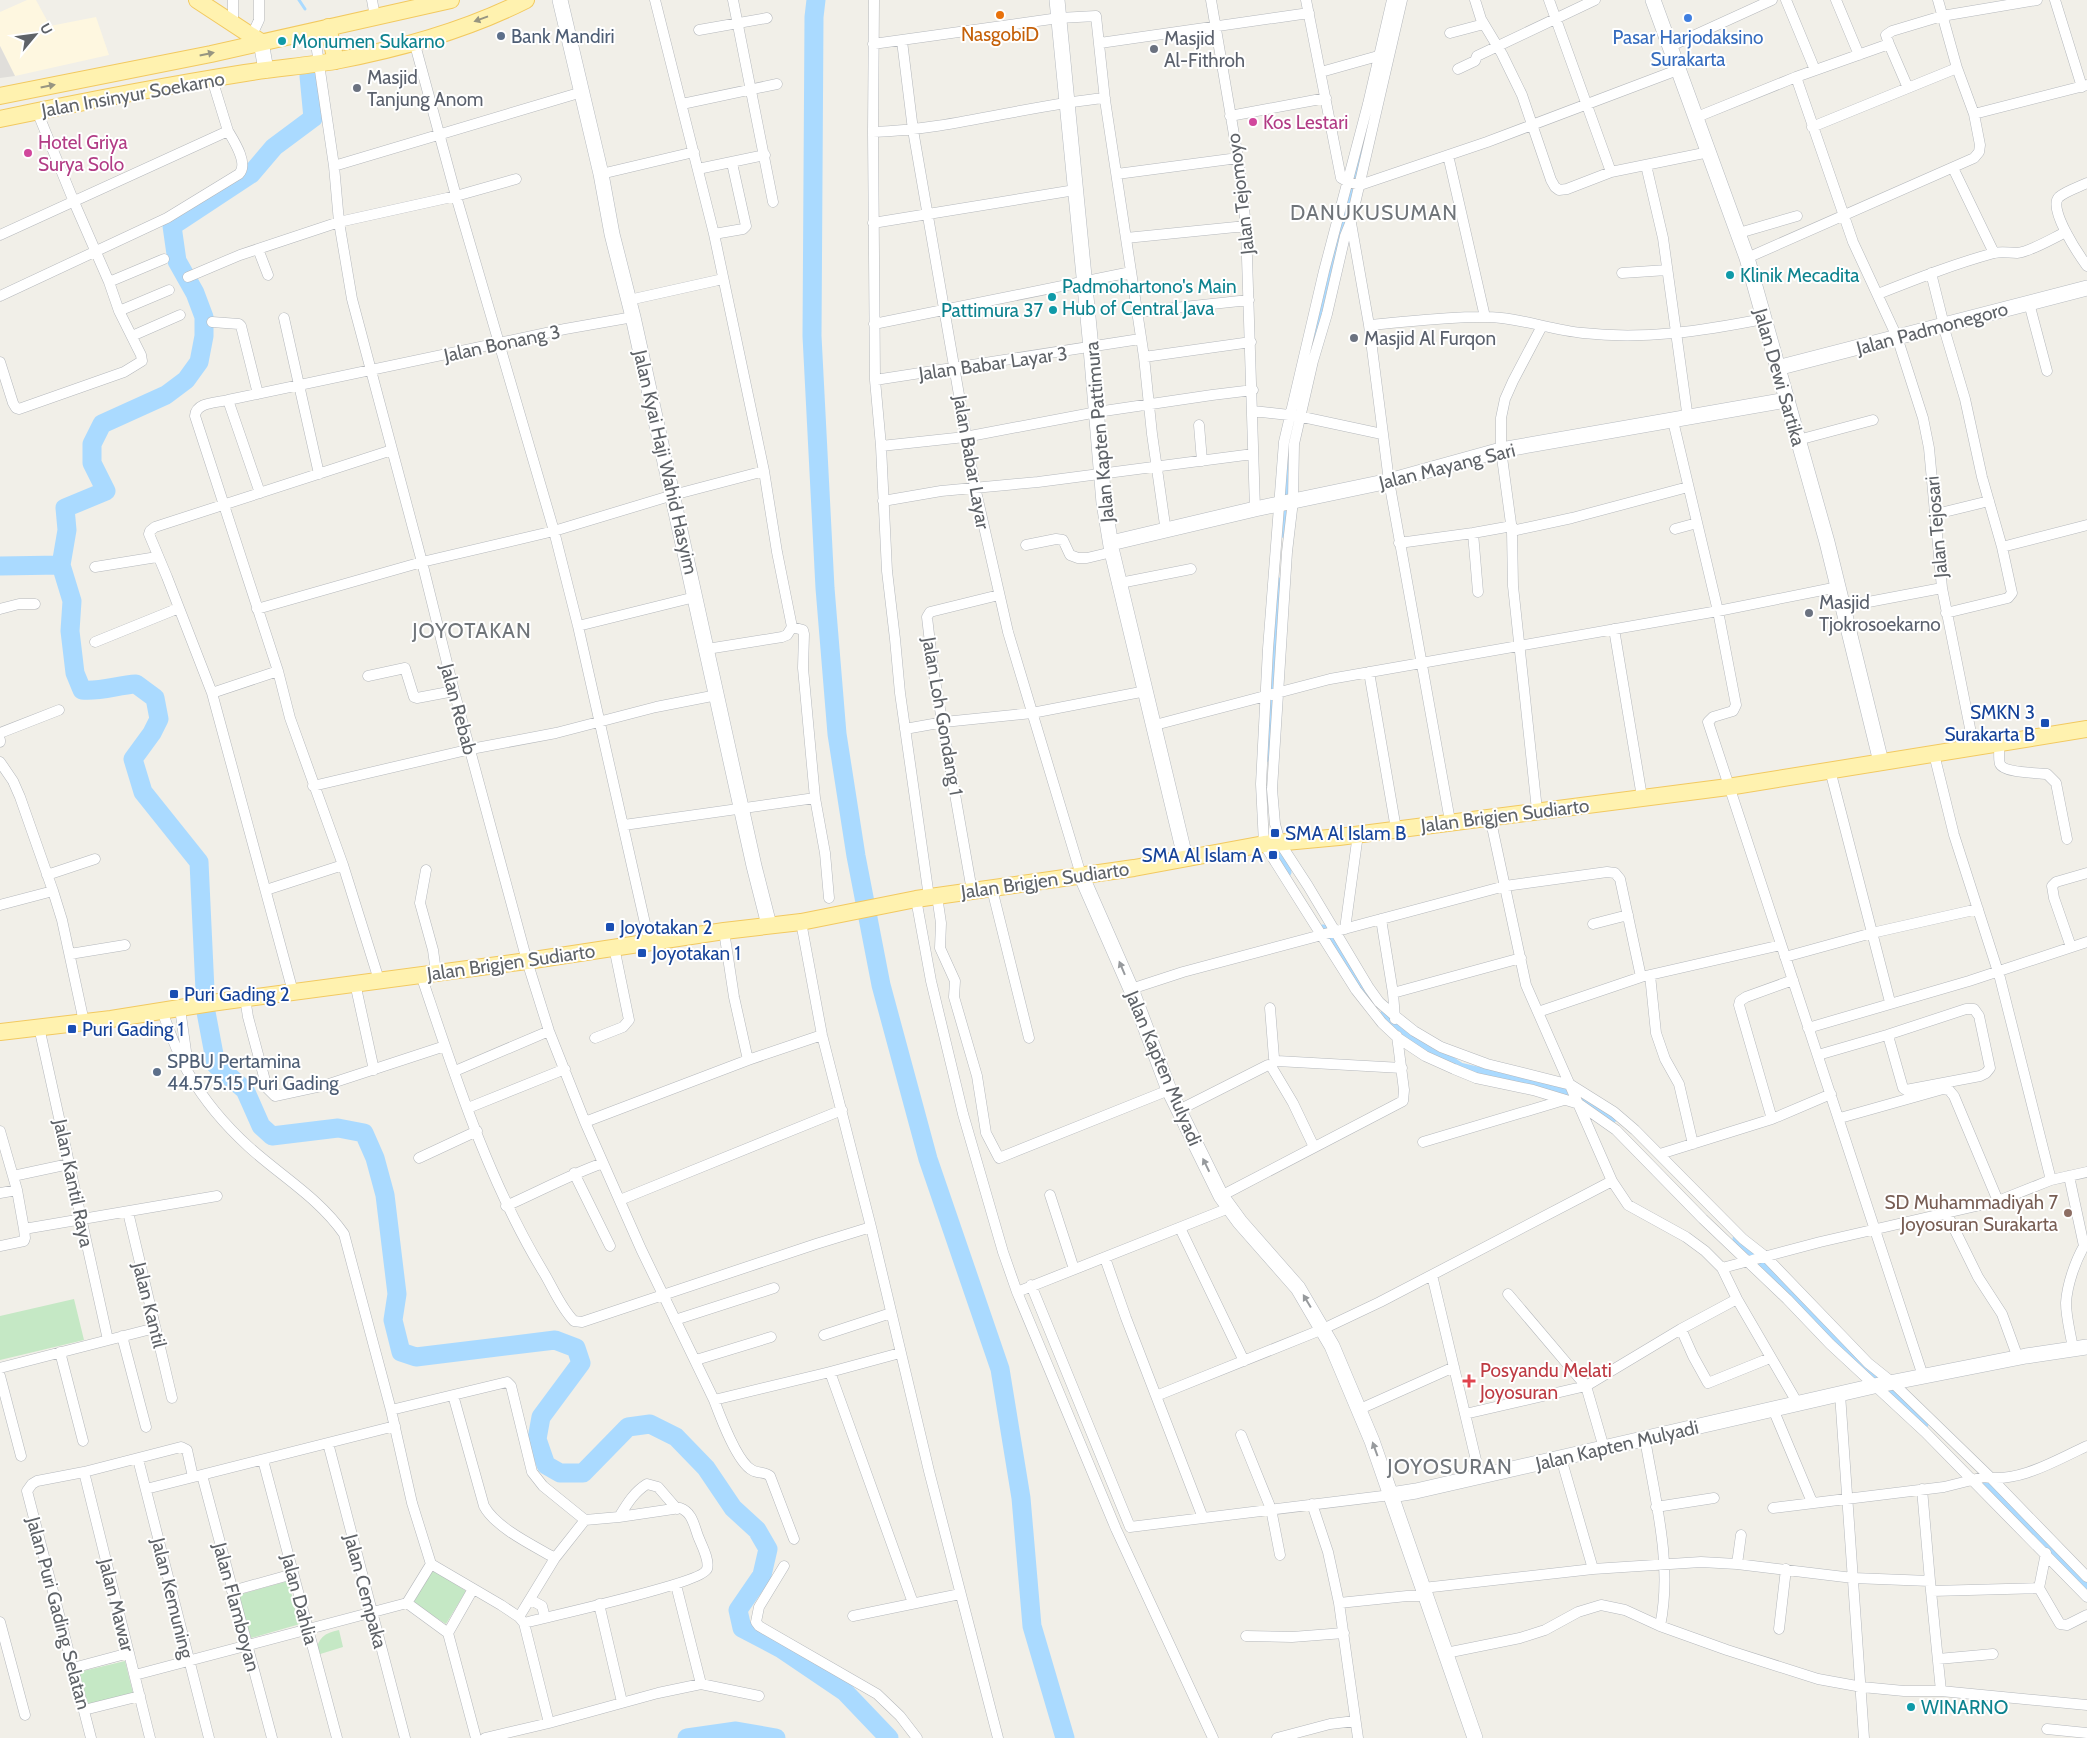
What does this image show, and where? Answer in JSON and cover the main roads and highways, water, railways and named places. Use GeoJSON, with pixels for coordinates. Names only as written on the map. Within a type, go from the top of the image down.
{"type":"FeatureCollection","features":[{"type":"Feature","properties":{"kind":"main road"},"geometry":{"type":"LineString","coordinates":[[197,0],[256,38],[266,70]]}},
{"type":"Feature","properties":{"kind":"main road","name":"Jalan Insinyur Soekarno"},"geometry":{"type":"LineString","coordinates":[[0,96],[162,64],[256,38],[312,30],[451,0]]}},
{"type":"Feature","properties":{"kind":"main road","name":"Jalan Insinyur Soekarno"},"geometry":{"type":"LineString","coordinates":[[0,119],[212,79],[315,63],[414,42],[485,18],[526,0]]}},
{"type":"Feature","properties":{"kind":"main road","name":"Jalan Kyai Haji Wahid Hasyim"},"geometry":{"type":"LineString","coordinates":[[560,0],[601,174],[612,234],[634,317],[769,925]]}},
{"type":"Feature","properties":{"kind":"main road","name":"Jalan Kapten Pattimura"},"geometry":{"type":"LineString","coordinates":[[1057,0],[1092,348],[1104,504],[1120,583],[1185,857]]}},
{"type":"Feature","properties":{"kind":"main road","name":"Jalan Dewi Sartika"},"geometry":{"type":"LineString","coordinates":[[1653,0],[1680,69],[1747,258],[1838,587],[1880,762]]}},
{"type":"Feature","properties":{"kind":"main road"},"geometry":{"type":"LineString","coordinates":[[312,30],[315,63]]}},
{"type":"Feature","properties":{"kind":"main road","name":"Jalan Padmonegoro"},"geometry":{"type":"LineString","coordinates":[[1777,368],[2087,288]]}},
{"type":"Feature","properties":{"kind":"main road","name":"Jalan Mayang Sari"},"geometry":{"type":"LineString","coordinates":[[1112,548],[1255,509],[1389,481],[1501,450],[1786,400]]}},
{"type":"Feature","properties":{"kind":"main road","name":"Jalan Brigjen Sudiarto"},"geometry":{"type":"LineString","coordinates":[[0,1032],[527,961],[649,941],[801,922],[927,898],[1134,868],[1185,857],[1272,843],[1396,830],[1450,821],[1728,787],[2087,729]]}},
{"type":"Feature","properties":{"kind":"main road","name":"Jalan Kapten Mulyadi"},"geometry":{"type":"LineString","coordinates":[[1081,875],[1131,989],[1169,1090],[1225,1202],[1298,1288],[1323,1329],[1360,1409],[1391,1495],[1480,1477],[1884,1384],[2080,1348]]}},
{"type":"Feature","properties":{"kind":"main road"},"geometry":{"type":"LineString","coordinates":[[1391,1495],[1475,1738]]}},
{"type":"Feature","properties":{"kind":"waterway"},"geometry":{"type":"LineString","coordinates":[[299,0],[305,9]]}},
{"type":"Feature","properties":{"kind":"waterway"},"geometry":{"type":"LineString","coordinates":[[816,0],[814,17],[812,336],[825,588],[837,734],[856,856],[881,985],[928,1159],[1000,1369],[1021,1498],[1032,1626],[1065,1738]]}},
{"type":"Feature","properties":{"kind":"waterway"},"geometry":{"type":"LineString","coordinates":[[309,76],[313,118],[274,147],[251,174],[172,226],[177,261],[195,293],[204,317],[204,336],[199,362],[186,380],[166,395],[102,424],[92,444],[92,463],[106,491],[65,508],[67,530],[61,565],[72,601],[70,631],[75,673],[82,690],[96,690],[136,684],[155,698],[159,719],[152,733],[133,759],[143,792],[199,862],[206,1012],[216,1065],[245,1090],[261,1126],[272,1136],[338,1128],[364,1133],[375,1158],[385,1195],[397,1294],[393,1320],[401,1352],[416,1357],[555,1340],[576,1348],[581,1363],[541,1417],[537,1439],[546,1465],[560,1473],[583,1473],[628,1427],[650,1424],[676,1437],[706,1468],[733,1508],[757,1530],[768,1549],[762,1575],[738,1610],[742,1628],[780,1648],[845,1692],[889,1738]]}},
{"type":"Feature","properties":{"kind":"waterway"},"geometry":{"type":"LineString","coordinates":[[1312,343],[1372,109]]}},
{"type":"Feature","properties":{"kind":"waterway"},"geometry":{"type":"LineString","coordinates":[[1285,533],[1287,454]]}},
{"type":"Feature","properties":{"kind":"waterway"},"geometry":{"type":"LineString","coordinates":[[0,566],[61,565]]}},
{"type":"Feature","properties":{"kind":"waterway"},"geometry":{"type":"LineString","coordinates":[[1265,757],[1269,735],[1280,583]]}},
{"type":"Feature","properties":{"kind":"waterway"},"geometry":{"type":"LineString","coordinates":[[1269,837],[1286,872]]}},
{"type":"Feature","properties":{"kind":"waterway"},"geometry":{"type":"LineString","coordinates":[[1323,930],[1367,992]]}},
{"type":"Feature","properties":{"kind":"waterway"},"geometry":{"type":"LineString","coordinates":[[1386,1013],[1400,1028],[1460,1068],[1576,1095],[1613,1117]]}},
{"type":"Feature","properties":{"kind":"waterway"},"geometry":{"type":"LineString","coordinates":[[1738,1239],[1923,1424]]}},
{"type":"Feature","properties":{"kind":"waterway"},"geometry":{"type":"LineString","coordinates":[[1979,1480],[2087,1588]]}},
{"type":"Feature","properties":{"kind":"waterway"},"geometry":{"type":"LineString","coordinates":[[687,1738],[736,1731],[776,1738]]}},
{"type":"Feature","properties":{"kind":"place","name":"NasgobiD"},"geometry":{"type":"Point","coordinates":[1000,15]}},
{"type":"Feature","properties":{"kind":"place","name":"Pasar Harjodaksino Surakarta"},"geometry":{"type":"Point","coordinates":[1688,18]}},
{"type":"Feature","properties":{"kind":"place","name":"Bank Mandiri"},"geometry":{"type":"Point","coordinates":[501,36]}},
{"type":"Feature","properties":{"kind":"place","name":"Monumen Sukarno"},"geometry":{"type":"Point","coordinates":[282,41]}},
{"type":"Feature","properties":{"kind":"place","name":"Masjid Al-Fithroh"},"geometry":{"type":"Point","coordinates":[1154,49]}},
{"type":"Feature","properties":{"kind":"place","name":"Masjid Tanjung Anom"},"geometry":{"type":"Point","coordinates":[357,88]}},
{"type":"Feature","properties":{"kind":"place","name":"Kos Lestari"},"geometry":{"type":"Point","coordinates":[1253,122]}},
{"type":"Feature","properties":{"kind":"place","name":"Hotel Griya Surya Solo"},"geometry":{"type":"Point","coordinates":[28,153]}},
{"type":"Feature","properties":{"kind":"place","name":"Klinik Mecadita"},"geometry":{"type":"Point","coordinates":[1730,275]}},
{"type":"Feature","properties":{"kind":"place","name":"Padmohartono's Main Hub of Central Java"},"geometry":{"type":"Point","coordinates":[1052,297]}},
{"type":"Feature","properties":{"kind":"place","name":"Pattimura 37"},"geometry":{"type":"Point","coordinates":[1053,310]}},
{"type":"Feature","properties":{"kind":"place","name":"Masjid Al Furqon"},"geometry":{"type":"Point","coordinates":[1354,338]}},
{"type":"Feature","properties":{"kind":"place","name":"Masjid Tjokrosoekarno"},"geometry":{"type":"Point","coordinates":[1809,613]}},
{"type":"Feature","properties":{"kind":"place","name":"SMKN 3 Surakarta B"},"geometry":{"type":"Point","coordinates":[2045,723]}},
{"type":"Feature","properties":{"kind":"place","name":"SMA Al Islam B"},"geometry":{"type":"Point","coordinates":[1275,833]}},
{"type":"Feature","properties":{"kind":"place","name":"SMA Al Islam A"},"geometry":{"type":"Point","coordinates":[1273,855]}},
{"type":"Feature","properties":{"kind":"place","name":"Joyotakan 2"},"geometry":{"type":"Point","coordinates":[610,927]}},
{"type":"Feature","properties":{"kind":"place","name":"Joyotakan 1"},"geometry":{"type":"Point","coordinates":[642,953]}},
{"type":"Feature","properties":{"kind":"place","name":"Puri Gading 2"},"geometry":{"type":"Point","coordinates":[174,994]}},
{"type":"Feature","properties":{"kind":"place","name":"Puri Gading 1"},"geometry":{"type":"Point","coordinates":[72,1029]}},
{"type":"Feature","properties":{"kind":"place","name":"SPBU Pertamina 44.575.15 Puri Gading"},"geometry":{"type":"Point","coordinates":[157,1072]}},
{"type":"Feature","properties":{"kind":"place","name":"SD Muhammadiyah 7 Joyosuran Surakarta"},"geometry":{"type":"Point","coordinates":[2068,1213]}},
{"type":"Feature","properties":{"kind":"place","name":"Posyandu Melati Joyosuran"},"geometry":{"type":"Point","coordinates":[1469,1381]}},
{"type":"Feature","properties":{"kind":"place","name":"WINARNO"},"geometry":{"type":"Point","coordinates":[1911,1707]}},
{"type":"Feature","properties":{"kind":"district","name":"DANUKUSUMAN"},"geometry":{"type":"Point","coordinates":[1374,213]}},
{"type":"Feature","properties":{"kind":"district","name":"JOYOTAKAN"},"geometry":{"type":"Point","coordinates":[472,631]}},
{"type":"Feature","properties":{"kind":"district","name":"JOYOSURAN"},"geometry":{"type":"Point","coordinates":[1450,1467]}}]}
